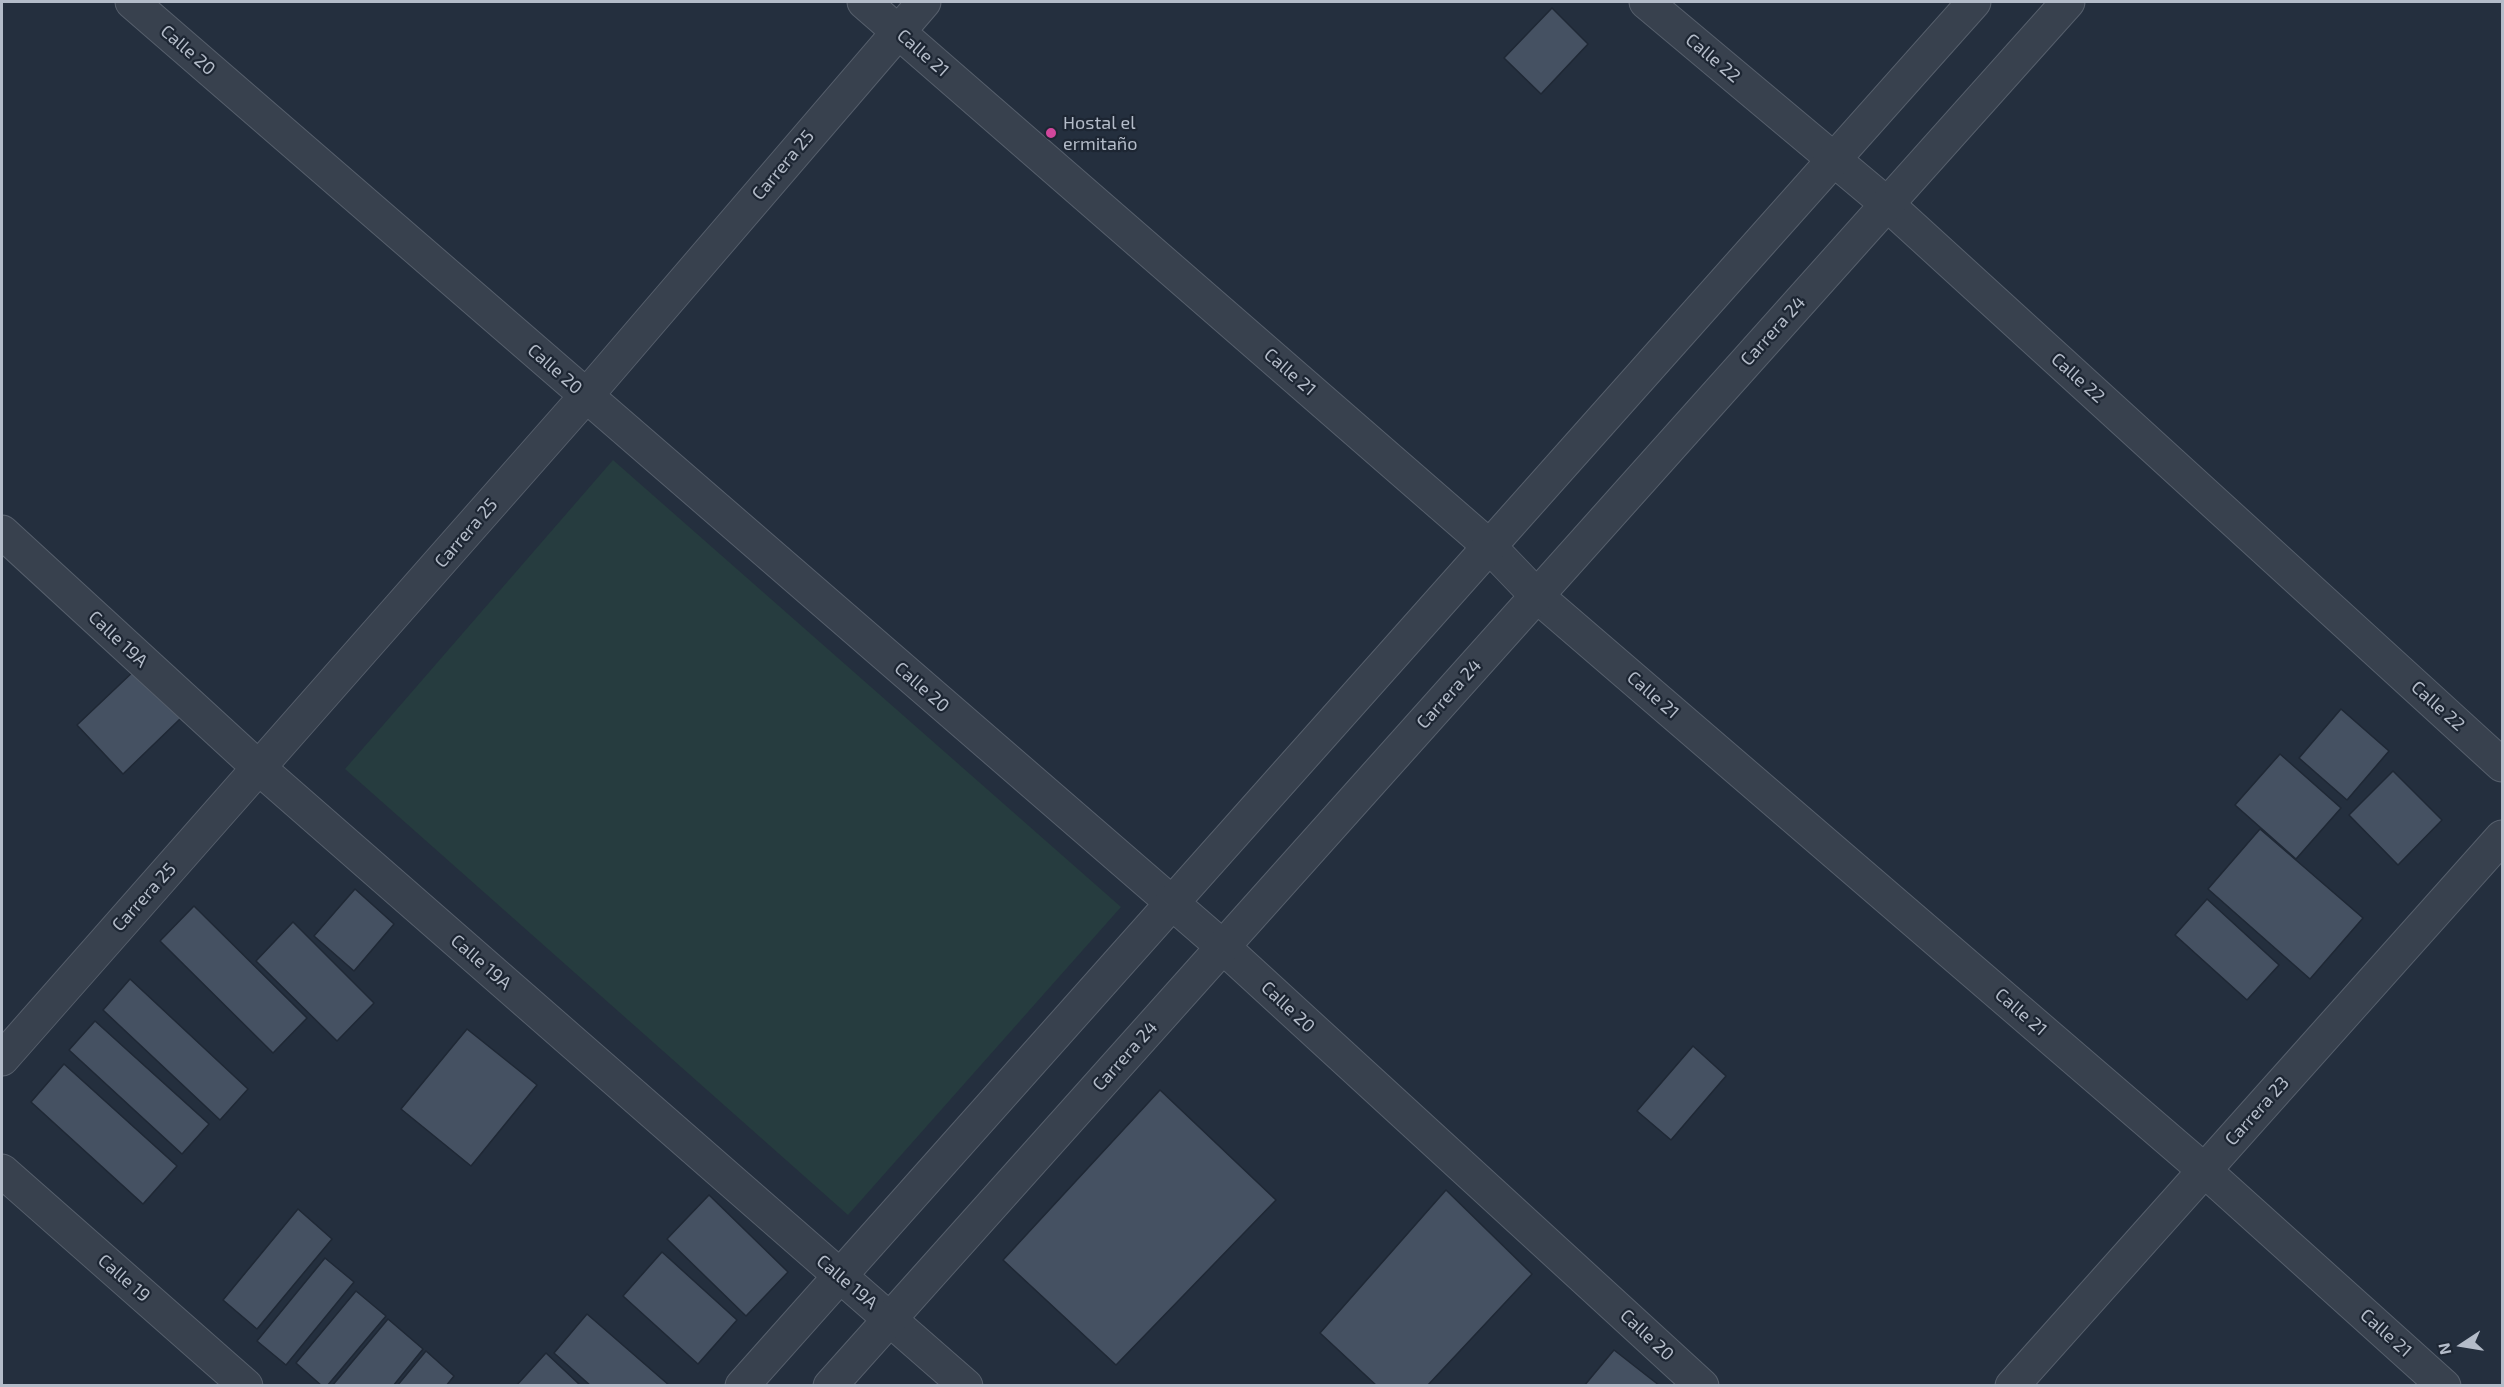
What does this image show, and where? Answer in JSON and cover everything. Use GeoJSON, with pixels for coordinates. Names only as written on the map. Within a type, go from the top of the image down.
{"type":"FeatureCollection","features":[{"type":"Feature","properties":{"kind":"street","name":"Calle 20"},"geometry":{"type":"LineString","coordinates":[[132,2],[1223,947],[1702,1386]]}},
{"type":"Feature","properties":{"kind":"street","name":"Calle 21"},"geometry":{"type":"LineString","coordinates":[[864,2],[1490,546],[1537,596],[2204,1170],[2445,1386]]}},
{"type":"Feature","properties":{"kind":"street","name":"Carrera 25"},"geometry":{"type":"LineString","coordinates":[[2,1059],[586,396],[924,2]]}},
{"type":"Feature","properties":{"kind":"street","name":"Calle 22"},"geometry":{"type":"LineString","coordinates":[[1646,2],[1887,204],[2502,765]]}},
{"type":"Feature","properties":{"kind":"street"},"geometry":{"type":"LineString","coordinates":[[742,1386],[1974,2]]}},
{"type":"Feature","properties":{"kind":"street","name":"Carrera 24"},"geometry":{"type":"LineString","coordinates":[[830,1386],[2068,2]]}},
{"type":"Feature","properties":{"kind":"street","name":"Calle 19A"},"geometry":{"type":"LineString","coordinates":[[2,532],[259,768],[839,1277],[891,1318],[966,1386]]}},
{"type":"Feature","properties":{"kind":"street","name":"Carrera 23"},"geometry":{"type":"LineString","coordinates":[[2012,1386],[2502,837]]}},
{"type":"Feature","properties":{"kind":"street","name":"Calle 19"},"geometry":{"type":"LineString","coordinates":[[2,1171],[246,1386]]}},
{"type":"Feature","properties":{"kind":"green space"},"geometry":{"type":"Polygon","coordinates":[[[613,460],[1121,907],[848,1215],[345,769],[613,460]]]}},
{"type":"Feature","properties":{"kind":"building"},"geometry":{"type":"Polygon","coordinates":[[[1552,8],[1588,44],[1541,94],[1504,58],[1552,8]]]}},
{"type":"Feature","properties":{"kind":"building"},"geometry":{"type":"Polygon","coordinates":[[[135,670],[181,718],[123,774],[77,725],[135,670]]]}},
{"type":"Feature","properties":{"kind":"building"},"geometry":{"type":"Polygon","coordinates":[[[2341,709],[2389,751],[2347,800],[2299,758],[2341,709]]]}},
{"type":"Feature","properties":{"kind":"building"},"geometry":{"type":"Polygon","coordinates":[[[2280,754],[2341,808],[2296,859],[2235,805],[2280,754]]]}},
{"type":"Feature","properties":{"kind":"building"},"geometry":{"type":"Polygon","coordinates":[[[2393,771],[2442,820],[2398,865],[2349,815],[2393,771]]]}},
{"type":"Feature","properties":{"kind":"building"},"geometry":{"type":"Polygon","coordinates":[[[2260,829],[2363,918],[2310,979],[2208,889],[2260,829]]]}},
{"type":"Feature","properties":{"kind":"building"},"geometry":{"type":"Polygon","coordinates":[[[355,889],[394,924],[354,971],[314,936],[355,889]]]}},
{"type":"Feature","properties":{"kind":"building"},"geometry":{"type":"Polygon","coordinates":[[[2207,899],[2279,965],[2247,1000],[2175,935],[2207,899]]]}},
{"type":"Feature","properties":{"kind":"building"},"geometry":{"type":"Polygon","coordinates":[[[194,906],[307,1018],[273,1053],[160,941],[194,906]]]}},
{"type":"Feature","properties":{"kind":"building"},"geometry":{"type":"Polygon","coordinates":[[[293,922],[374,1003],[337,1041],[256,961],[293,922]]]}},
{"type":"Feature","properties":{"kind":"building"},"geometry":{"type":"Polygon","coordinates":[[[130,979],[248,1089],[220,1120],[103,1010],[130,979]]]}},
{"type":"Feature","properties":{"kind":"building"},"geometry":{"type":"Polygon","coordinates":[[[95,1021],[209,1124],[182,1154],[69,1050],[95,1021]]]}},
{"type":"Feature","properties":{"kind":"building"},"geometry":{"type":"Polygon","coordinates":[[[467,1029],[537,1085],[471,1166],[401,1109],[467,1029]]]}},
{"type":"Feature","properties":{"kind":"building"},"geometry":{"type":"Polygon","coordinates":[[[1693,1046],[1726,1076],[1671,1140],[1637,1111],[1693,1046]]]}},
{"type":"Feature","properties":{"kind":"building"},"geometry":{"type":"Polygon","coordinates":[[[64,1064],[177,1166],[143,1204],[31,1102],[64,1064]]]}},
{"type":"Feature","properties":{"kind":"building"},"geometry":{"type":"Polygon","coordinates":[[[1160,1090],[1276,1200],[1116,1365],[1003,1260],[1160,1090]]]}},
{"type":"Feature","properties":{"kind":"building"},"geometry":{"type":"Polygon","coordinates":[[[1446,1190],[1532,1274],[1427,1386],[1377,1386],[1320,1333],[1446,1190]]]}},
{"type":"Feature","properties":{"kind":"building"},"geometry":{"type":"Polygon","coordinates":[[[709,1195],[788,1272],[746,1316],[667,1239],[709,1195]]]}},
{"type":"Feature","properties":{"kind":"building"},"geometry":{"type":"Polygon","coordinates":[[[298,1209],[332,1239],[257,1329],[223,1300],[298,1209]]]}},
{"type":"Feature","properties":{"kind":"building"},"geometry":{"type":"Polygon","coordinates":[[[662,1252],[737,1320],[698,1364],[623,1296],[662,1252]]]}},
{"type":"Feature","properties":{"kind":"building"},"geometry":{"type":"Polygon","coordinates":[[[325,1258],[354,1282],[286,1365],[257,1341],[325,1258]]]}},
{"type":"Feature","properties":{"kind":"building"},"geometry":{"type":"Polygon","coordinates":[[[356,1291],[386,1316],[327,1386],[322,1386],[296,1363],[356,1291]]]}},
{"type":"Feature","properties":{"kind":"building"},"geometry":{"type":"Polygon","coordinates":[[[587,1314],[670,1386],[591,1386],[554,1353],[587,1314]]]}},
{"type":"Feature","properties":{"kind":"building"},"geometry":{"type":"Polygon","coordinates":[[[388,1319],[423,1349],[393,1386],[332,1386],[388,1319]]]}},
{"type":"Feature","properties":{"kind":"building"},"geometry":{"type":"Polygon","coordinates":[[[1614,1350],[1660,1386],[1584,1386],[1614,1350]]]}},
{"type":"Feature","properties":{"kind":"building"},"geometry":{"type":"Polygon","coordinates":[[[426,1351],[454,1376],[446,1386],[397,1386],[426,1351]]]}},
{"type":"Feature","properties":{"kind":"building"},"geometry":{"type":"Polygon","coordinates":[[[546,1353],[581,1386],[516,1386],[546,1353]]]}},
{"type":"Feature","properties":{"kind":"place","name":"Hostal el ermitaño"},"geometry":{"type":"Point","coordinates":[1051,133]}}]}
